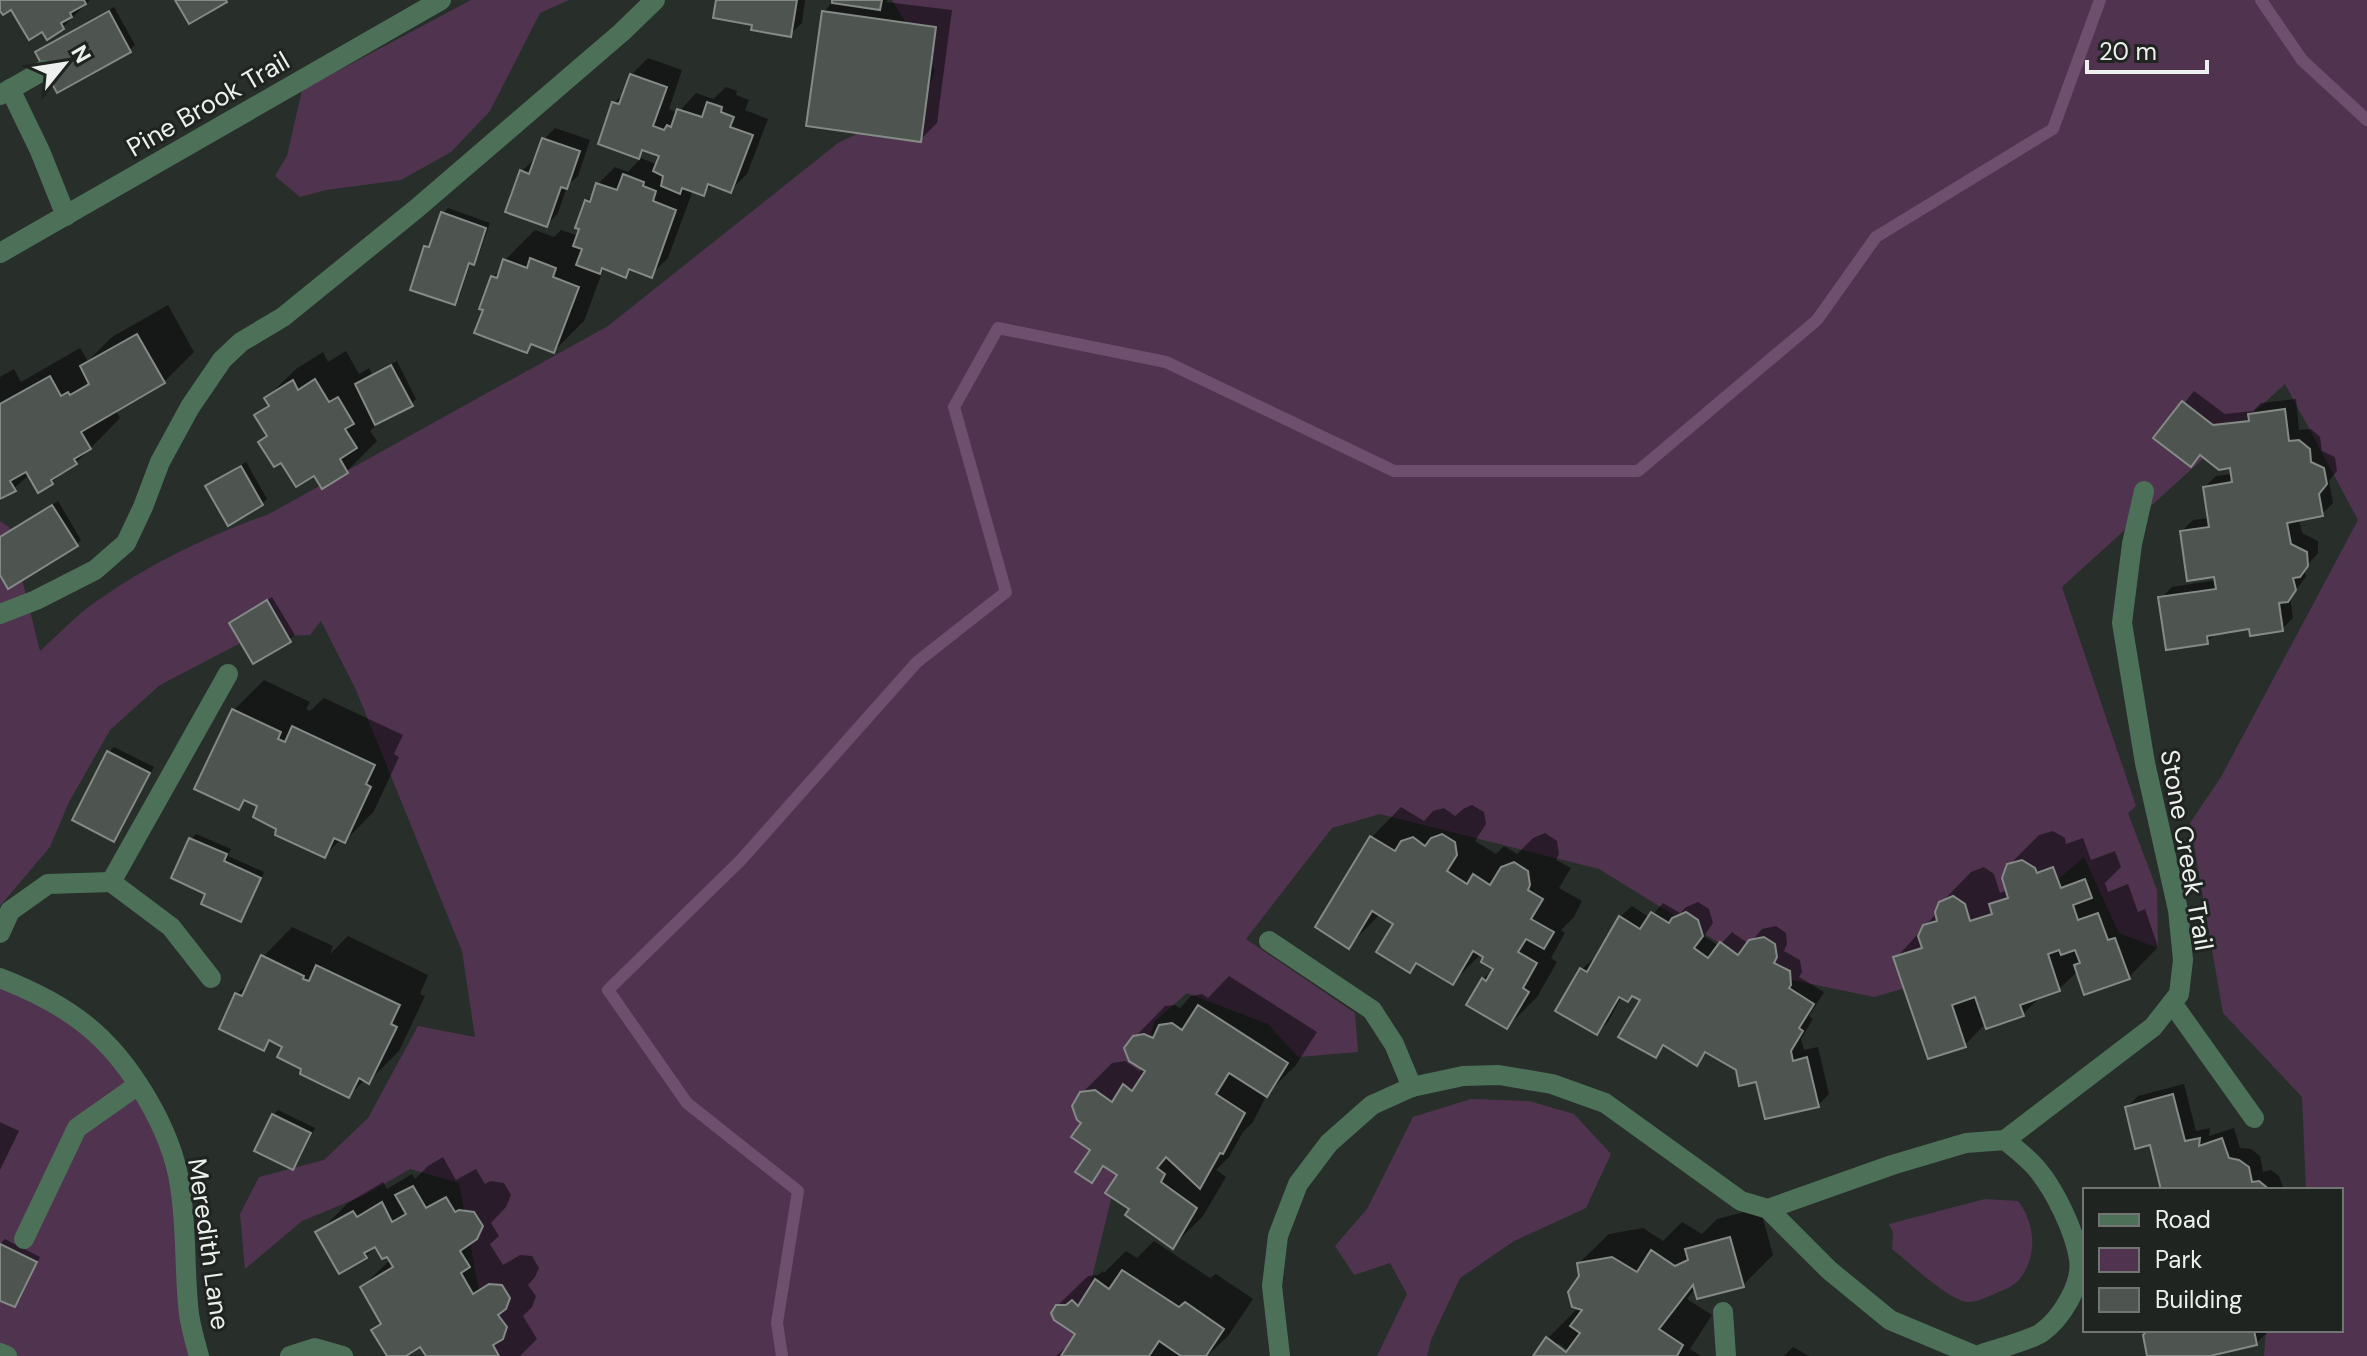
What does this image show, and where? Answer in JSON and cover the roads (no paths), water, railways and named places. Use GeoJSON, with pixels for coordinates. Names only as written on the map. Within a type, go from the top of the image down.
{"type":"FeatureCollection","features":[{"type":"Feature","properties":{"kind":"street","name":"Pine Brook Trail"},"geometry":{"type":"LineString","coordinates":[[0,253],[441,0]]}},
{"type":"Feature","properties":{"kind":"street"},"geometry":{"type":"LineString","coordinates":[[0,614],[36,600],[95,570],[126,543],[160,462],[190,407],[222,360],[241,342],[283,317],[416,209],[655,0]]}},
{"type":"Feature","properties":{"kind":"street"},"geometry":{"type":"LineString","coordinates":[[44,70],[5,92],[40,151],[66,216]]}},
{"type":"Feature","properties":{"kind":"street","name":"Stone Creek Trail"},"geometry":{"type":"LineString","coordinates":[[2005,1140],[2153,1027],[2179,994],[2183,960],[2178,910],[2145,763],[2122,623],[2132,544],[2144,491]]}},
{"type":"Feature","properties":{"kind":"street"},"geometry":{"type":"LineString","coordinates":[[111,882],[228,674]]}},
{"type":"Feature","properties":{"kind":"street"},"geometry":{"type":"LineString","coordinates":[[0,933],[10,911],[48,884],[111,882],[171,927],[211,978]]}},
{"type":"Feature","properties":{"kind":"street"},"geometry":{"type":"LineString","coordinates":[[1269,941],[1372,1010],[1394,1044],[1412,1087]]}},
{"type":"Feature","properties":{"kind":"street","name":"Meredith Lane"},"geometry":{"type":"LineString","coordinates":[[0,978],[57,1004],[88,1026],[118,1056],[157,1117],[180,1185],[189,1318],[199,1356]]}},
{"type":"Feature","properties":{"kind":"street"},"geometry":{"type":"LineString","coordinates":[[2172,1003],[2254,1118]]}},
{"type":"Feature","properties":{"kind":"street"},"geometry":{"type":"LineString","coordinates":[[1280,1356],[1272,1286],[1278,1236],[1298,1184],[1329,1143],[1372,1105],[1412,1087],[1463,1076],[1499,1075],[1552,1084],[1605,1103],[1741,1201],[1768,1209],[1829,1270],[1890,1320],[1976,1356],[2040,1333],[2065,1307],[2076,1285],[2080,1260],[2063,1213],[2037,1169],[2005,1140],[1966,1143],[1892,1165],[1768,1209]]}},
{"type":"Feature","properties":{"kind":"street"},"geometry":{"type":"LineString","coordinates":[[24,1239],[77,1128],[138,1085]]}},
{"type":"Feature","properties":{"kind":"street"},"geometry":{"type":"LineString","coordinates":[[1723,1312],[1726,1356]]}},
{"type":"Feature","properties":{"kind":"street"},"geometry":{"type":"LineString","coordinates":[[290,1356],[315,1348],[343,1356]]}},
{"type":"Feature","properties":{"kind":"street"},"geometry":{"type":"LineString","coordinates":[[0,1353],[7,1356]]}},
{"type":"Feature","properties":{"kind":"waterway"},"geometry":{"type":"LineString","coordinates":[[782,1356],[777,1323],[798,1191],[687,1103],[608,990],[741,860],[917,662],[1006,592],[954,407],[998,328],[1166,362],[1394,471],[1638,471],[1817,320],[1876,237],[2053,129],[2100,0]]}},
{"type":"Feature","properties":{"kind":"waterway"},"geometry":{"type":"LineString","coordinates":[[2261,0],[2302,60],[2367,120]]}}]}
